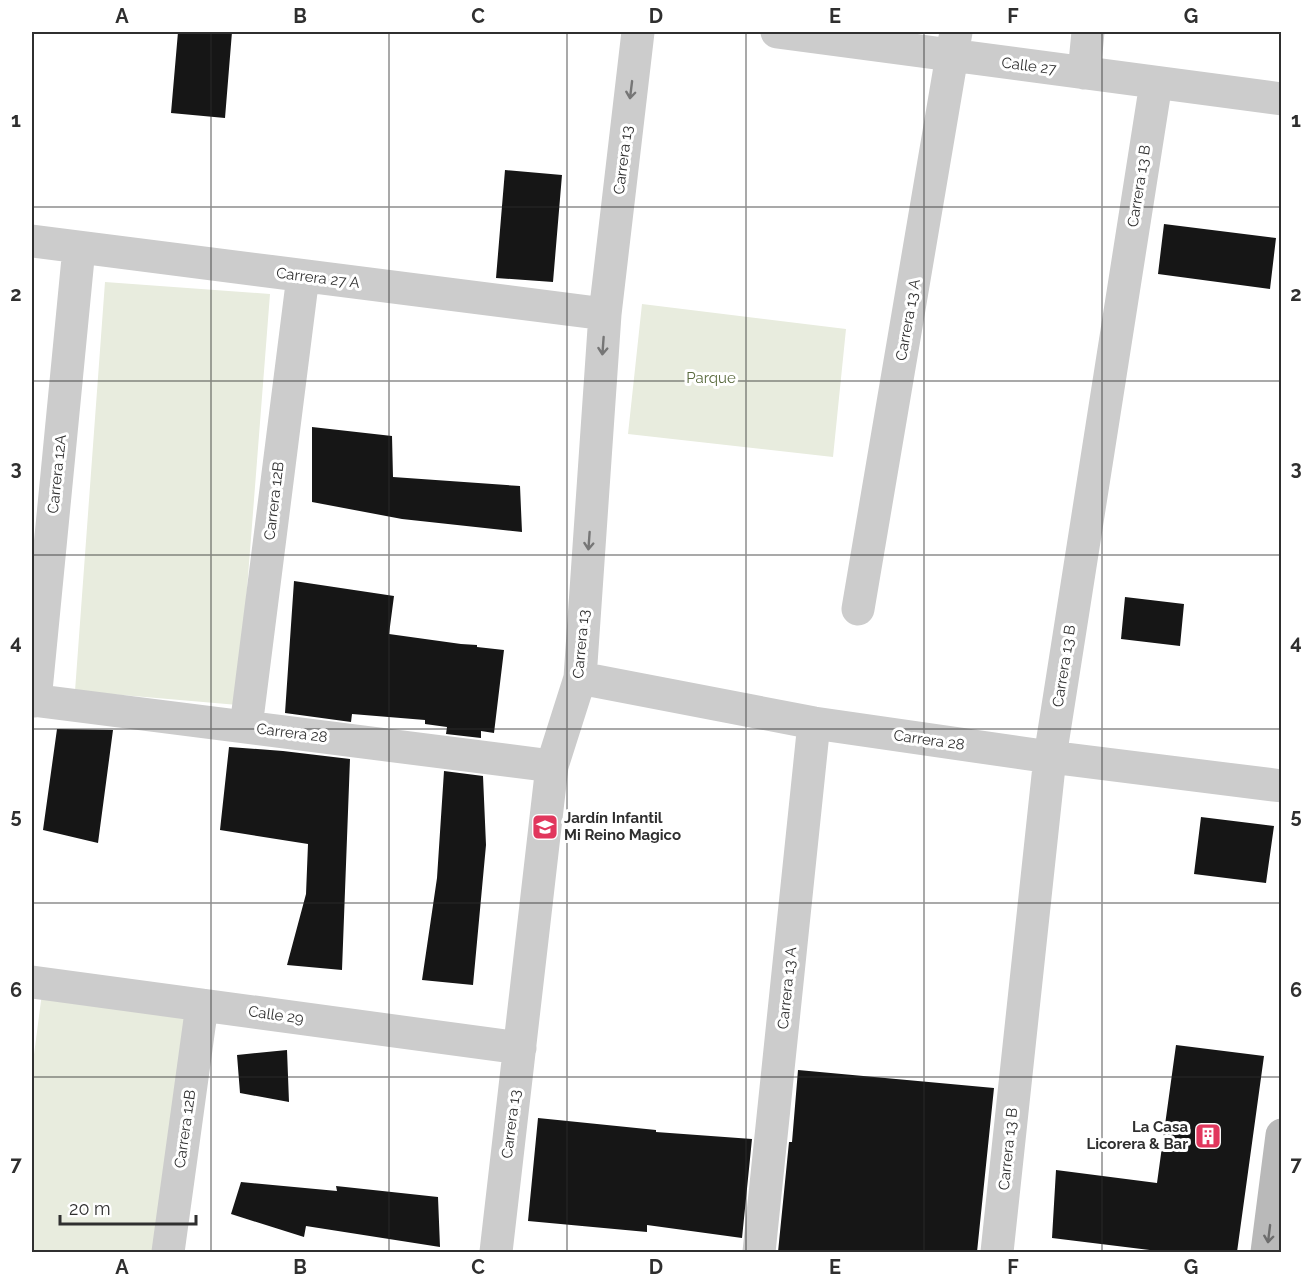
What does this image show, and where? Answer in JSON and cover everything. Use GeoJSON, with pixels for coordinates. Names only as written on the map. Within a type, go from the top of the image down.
{"type":"FeatureCollection","features":[{"type":"Feature","properties":{"kind":"street","name":"Carrera 13"},"geometry":{"type":"LineString","coordinates":[[496,1252],[552,766],[580,678],[605,314],[638,32]]}},
{"type":"Feature","properties":{"kind":"street","name":"Calle 27"},"geometry":{"type":"LineString","coordinates":[[777,32],[954,44],[1084,73],[1281,99]]}},
{"type":"Feature","properties":{"kind":"street"},"geometry":{"type":"LineString","coordinates":[[1084,73],[1088,32]]}},
{"type":"Feature","properties":{"kind":"street","name":"Carrera 13 A"},"geometry":{"type":"LineString","coordinates":[[858,609],[954,44]]}},
{"type":"Feature","properties":{"kind":"street","name":"Carrera 13 B"},"geometry":{"type":"LineString","coordinates":[[997,1252],[1050,756],[1156,83]]}},
{"type":"Feature","properties":{"kind":"street","name":"Carrera 27 A"},"geometry":{"type":"LineString","coordinates":[[32,241],[605,314]]}},
{"type":"Feature","properties":{"kind":"street","name":"Carrera 12A"},"geometry":{"type":"LineString","coordinates":[[33,701],[79,248]]}},
{"type":"Feature","properties":{"kind":"street","name":"Carrera 12B"},"geometry":{"type":"LineString","coordinates":[[246,727],[303,276]]}},
{"type":"Feature","properties":{"kind":"street","name":"Carrera 28"},"geometry":{"type":"LineString","coordinates":[[580,678],[814,723],[1281,786]]}},
{"type":"Feature","properties":{"kind":"street","name":"Carrera 28"},"geometry":{"type":"LineString","coordinates":[[33,701],[552,766]]}},
{"type":"Feature","properties":{"kind":"street","name":"Carrera 13 A"},"geometry":{"type":"LineString","coordinates":[[759,1252],[814,723]]}},
{"type":"Feature","properties":{"kind":"street","name":"Calle 29"},"geometry":{"type":"LineString","coordinates":[[32,988],[202,1005],[520,1048]]}},
{"type":"Feature","properties":{"kind":"street","name":"Carrera 12B"},"geometry":{"type":"LineString","coordinates":[[168,1252],[202,1005]]}},
{"type":"Feature","properties":{"kind":"street"},"geometry":{"type":"LineString","coordinates":[[1267,1252],[1281,1134]]}},
{"type":"Feature","properties":{"kind":"green space"},"geometry":{"type":"Polygon","coordinates":[[[105,282],[270,294],[238,705],[75,691],[105,282]]]}},
{"type":"Feature","properties":{"kind":"green space","name":"Parque"},"geometry":{"type":"Polygon","coordinates":[[[642,304],[846,329],[833,457],[628,434],[642,304]]]}},
{"type":"Feature","properties":{"kind":"green space"},"geometry":{"type":"Polygon","coordinates":[[[42,993],[191,1011],[160,1252],[32,1252],[32,1070],[42,993]]]}},
{"type":"Feature","properties":{"kind":"building"},"geometry":{"type":"Polygon","coordinates":[[[178,32],[232,32],[225,118],[171,113],[178,32]]]}},
{"type":"Feature","properties":{"kind":"building"},"geometry":{"type":"Polygon","coordinates":[[[505,170],[562,175],[553,282],[496,278],[505,170]]]}},
{"type":"Feature","properties":{"kind":"building"},"geometry":{"type":"Polygon","coordinates":[[[1164,224],[1276,238],[1270,289],[1158,274],[1164,224]]]}},
{"type":"Feature","properties":{"kind":"building"},"geometry":{"type":"Polygon","coordinates":[[[312,427],[392,436],[393,477],[520,486],[522,532],[402,519],[312,502],[312,427]]]}},
{"type":"Feature","properties":{"kind":"building"},"geometry":{"type":"Polygon","coordinates":[[[294,581],[394,596],[389,634],[504,650],[494,733],[481,731],[481,738],[446,734],[447,727],[425,724],[425,720],[352,714],[351,722],[285,713],[294,581]]]}},
{"type":"Feature","properties":{"kind":"building"},"geometry":{"type":"Polygon","coordinates":[[[1125,597],[1184,604],[1180,646],[1121,639],[1125,597]]]}},
{"type":"Feature","properties":{"kind":"building"},"geometry":{"type":"Polygon","coordinates":[[[57,729],[113,730],[98,843],[43,830],[57,729]]]}},
{"type":"Feature","properties":{"kind":"building"},"geometry":{"type":"Polygon","coordinates":[[[229,747],[350,759],[342,970],[287,965],[306,894],[308,844],[220,830],[229,747]]]}},
{"type":"Feature","properties":{"kind":"building"},"geometry":{"type":"Polygon","coordinates":[[[444,771],[483,776],[486,845],[473,985],[422,980],[437,878],[444,771]]]}},
{"type":"Feature","properties":{"kind":"building"},"geometry":{"type":"Polygon","coordinates":[[[1201,817],[1274,826],[1266,883],[1194,874],[1201,817]]]}},
{"type":"Feature","properties":{"kind":"building","name":"La Casa Licorera & Bar"},"geometry":{"type":"Polygon","coordinates":[[[1176,1045],[1264,1056],[1237,1252],[1166,1252],[1052,1238],[1056,1170],[1157,1183],[1176,1045]]]}},
{"type":"Feature","properties":{"kind":"building"},"geometry":{"type":"Polygon","coordinates":[[[287,1050],[289,1102],[240,1093],[237,1055],[287,1050]]]}},
{"type":"Feature","properties":{"kind":"building"},"geometry":{"type":"Polygon","coordinates":[[[798,1070],[994,1088],[977,1252],[778,1252],[789,1142],[792,1142],[798,1070]]]}},
{"type":"Feature","properties":{"kind":"building"},"geometry":{"type":"Polygon","coordinates":[[[538,1118],[656,1130],[656,1132],[752,1139],[742,1238],[647,1225],[647,1232],[528,1221],[538,1118]]]}},
{"type":"Feature","properties":{"kind":"building"},"geometry":{"type":"Polygon","coordinates":[[[241,1182],[337,1191],[336,1186],[438,1197],[440,1247],[306,1226],[304,1237],[231,1214],[241,1182]]]}},
{"type":"Feature","properties":{"kind":"place","name":"Jardín Infantil Mi Reino Magico"},"geometry":{"type":"Point","coordinates":[545,827]}},
{"type":"Feature","properties":{"kind":"place","name":"La Casa Licorera & Bar"},"geometry":{"type":"Point","coordinates":[1208,1136]}}]}
